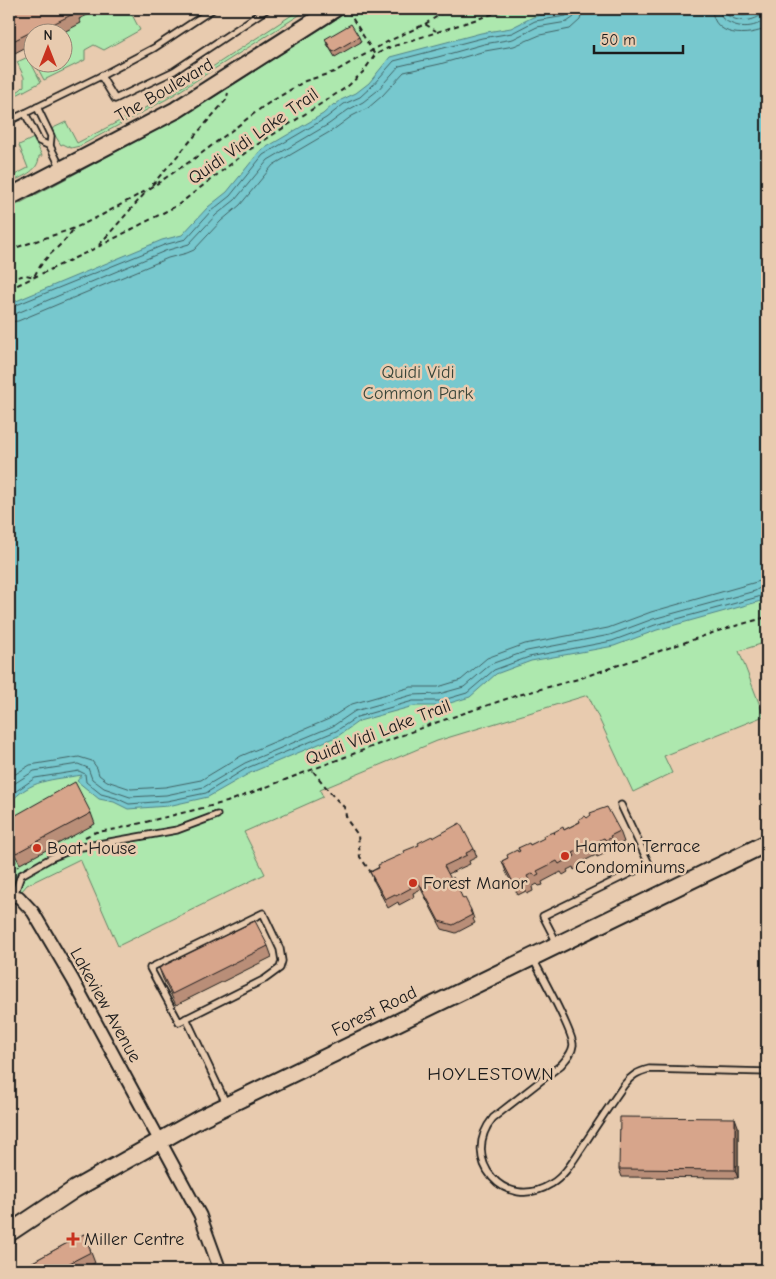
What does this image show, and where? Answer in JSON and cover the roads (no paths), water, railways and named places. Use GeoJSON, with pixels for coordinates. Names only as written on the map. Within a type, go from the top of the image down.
{"type":"FeatureCollection","features":[{"type":"Feature","properties":{"kind":"street","name":"The Boulevard"},"geometry":{"type":"LineString","coordinates":[[9,197],[176,110],[334,9]]}},
{"type":"Feature","properties":{"kind":"street","name":"Forest Road"},"geometry":{"type":"LineString","coordinates":[[9,1233],[74,1189],[159,1140],[226,1105],[767,842]]}},
{"type":"Feature","properties":{"kind":"street","name":"Lakeview Avenue"},"geometry":{"type":"LineString","coordinates":[[11,895],[20,897],[33,912],[73,980],[200,1215],[220,1270]]}},
{"type":"Feature","properties":{"kind":"lane"},"geometry":{"type":"LineString","coordinates":[[9,120],[101,76],[154,48],[213,9]]}},
{"type":"Feature","properties":{"kind":"lane"},"geometry":{"type":"LineString","coordinates":[[101,76],[115,99],[174,71],[267,9]]}},
{"type":"Feature","properties":{"kind":"lane"},"geometry":{"type":"LineString","coordinates":[[37,107],[51,136],[50,146],[62,170]]}},
{"type":"Feature","properties":{"kind":"lane"},"geometry":{"type":"LineString","coordinates":[[25,113],[39,140],[50,146]]}},
{"type":"Feature","properties":{"kind":"lane"},"geometry":{"type":"LineString","coordinates":[[557,944],[543,916],[648,864],[621,804]]}},
{"type":"Feature","properties":{"kind":"lane"},"geometry":{"type":"LineString","coordinates":[[11,895],[21,875],[51,858],[76,848],[178,830],[217,815]]}},
{"type":"Feature","properties":{"kind":"lane"},"geometry":{"type":"LineString","coordinates":[[263,913],[280,950],[282,961],[280,968],[265,979],[186,1018],[179,1022],[150,968],[263,913]]}},
{"type":"Feature","properties":{"kind":"lane"},"geometry":{"type":"LineString","coordinates":[[532,957],[567,1027],[573,1047],[570,1055],[561,1065],[493,1118],[485,1129],[482,1143],[482,1159],[485,1167],[491,1178],[500,1186],[510,1191],[524,1193],[538,1191],[554,1183],[568,1168],[624,1085],[631,1076],[638,1072],[649,1069],[767,1072]]}},
{"type":"Feature","properties":{"kind":"lane"},"geometry":{"type":"LineString","coordinates":[[186,1018],[226,1105]]}},
{"type":"Feature","properties":{"kind":"water","name":"Quidi Vidi Common Park"},"geometry":{"type":"Polygon","coordinates":[[[570,9],[727,9],[745,16],[767,9],[767,596],[761,601],[657,630],[614,646],[531,661],[496,674],[470,697],[440,706],[414,706],[359,721],[338,736],[250,773],[208,797],[168,806],[128,809],[114,802],[99,799],[77,781],[82,775],[33,785],[9,804],[9,304],[162,240],[182,235],[208,207],[227,192],[260,151],[323,114],[334,104],[356,93],[369,83],[390,57],[481,33],[511,28],[533,17],[570,9]]]}},
{"type":"Feature","properties":{"kind":"place","name":"Boat House"},"geometry":{"type":"Point","coordinates":[37,848]}},
{"type":"Feature","properties":{"kind":"place","name":"Hamton Terrace Condominums"},"geometry":{"type":"Point","coordinates":[565,856]}},
{"type":"Feature","properties":{"kind":"place","name":"Forest Manor"},"geometry":{"type":"Point","coordinates":[413,883]}},
{"type":"Feature","properties":{"kind":"place","name":"Miller Centre"},"geometry":{"type":"Point","coordinates":[73,1239]}},
{"type":"Feature","properties":{"kind":"district","name":"HOYLESTOWN"},"geometry":{"type":"Point","coordinates":[491,1073]}}]}
